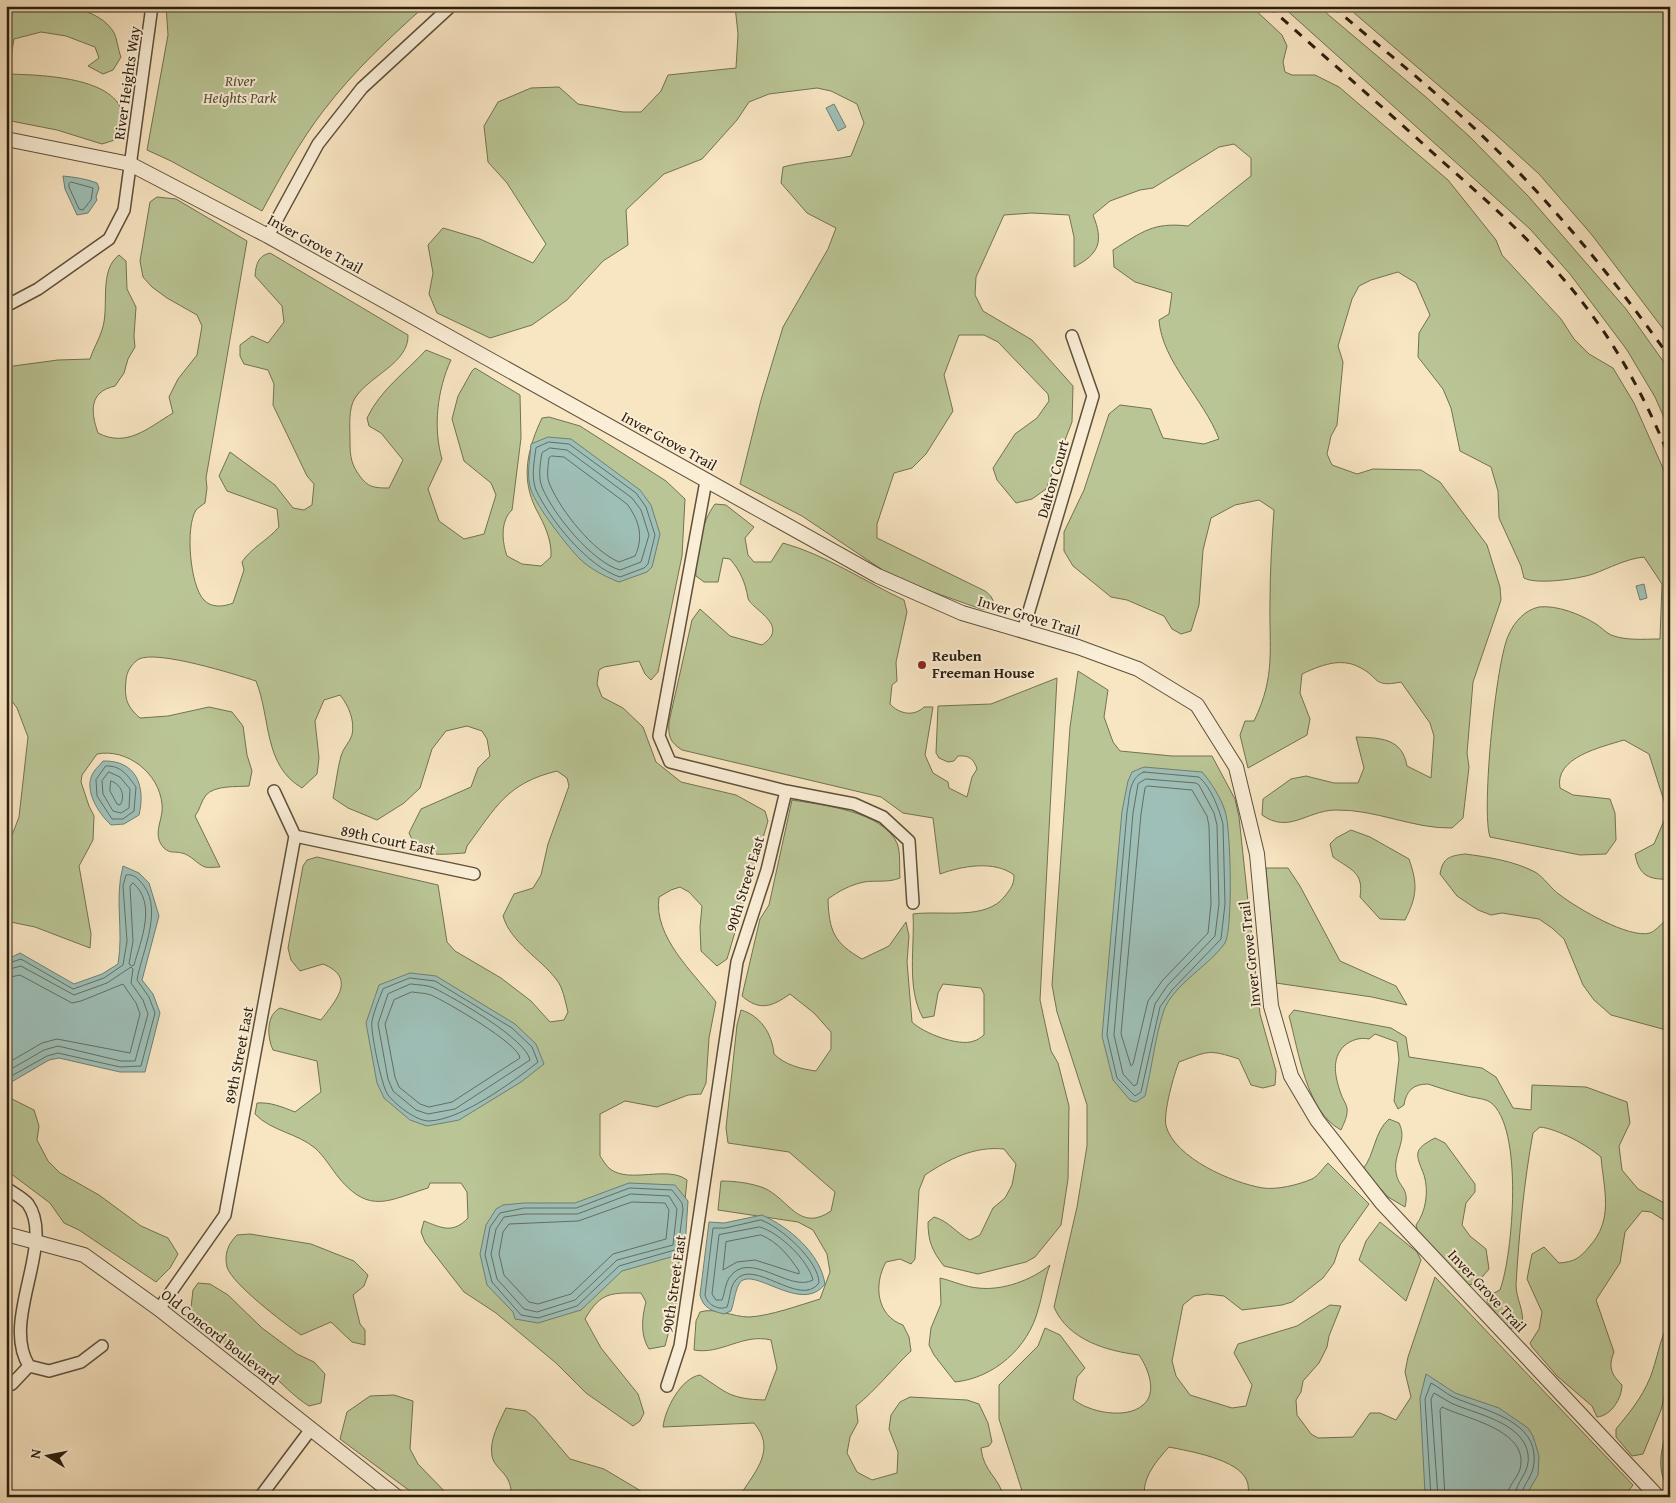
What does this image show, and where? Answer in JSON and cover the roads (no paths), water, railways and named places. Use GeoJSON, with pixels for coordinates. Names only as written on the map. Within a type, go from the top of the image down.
{"type":"FeatureCollection","features":[{"type":"Feature","properties":{"kind":"street","name":"River Heights Way"},"geometry":{"type":"LineString","coordinates":[[6,306],[38,289],[109,239],[124,210],[152,6]]}},
{"type":"Feature","properties":{"kind":"street"},"geometry":{"type":"LineString","coordinates":[[268,236],[318,144],[362,88],[452,6]]}},
{"type":"Feature","properties":{"kind":"street","name":"Inver Grove Trail"},"geometry":{"type":"LineString","coordinates":[[6,139],[130,164],[268,236],[878,576],[962,613],[1078,648],[1138,669],[1197,705],[1236,768],[1257,854],[1271,1006],[1291,1076],[1317,1120],[1382,1203],[1658,1497]]}},
{"type":"Feature","properties":{"kind":"street","name":"Dalton Court"},"geometry":{"type":"LineString","coordinates":[[1024,631],[1093,396],[1072,336]]}},
{"type":"Feature","properties":{"kind":"street"},"geometry":{"type":"LineString","coordinates":[[706,481],[660,736],[670,762],[786,792],[854,804],[882,817],[909,841],[913,903]]}},
{"type":"Feature","properties":{"kind":"street"},"geometry":{"type":"LineString","coordinates":[[274,791],[295,836]]}},
{"type":"Feature","properties":{"kind":"street","name":"90th Street East"},"geometry":{"type":"LineString","coordinates":[[667,1386],[680,1346],[737,962],[767,870],[786,792]]}},
{"type":"Feature","properties":{"kind":"street","name":"89th Court East"},"geometry":{"type":"LineString","coordinates":[[295,836],[474,874]]}},
{"type":"Feature","properties":{"kind":"street","name":"89th Street East"},"geometry":{"type":"LineString","coordinates":[[159,1309],[225,1215],[295,836]]}},
{"type":"Feature","properties":{"kind":"street"},"geometry":{"type":"LineString","coordinates":[[6,1188],[28,1203],[35,1222],[34,1241],[19,1322],[22,1355],[29,1366],[49,1371],[81,1362],[102,1346]]}},
{"type":"Feature","properties":{"kind":"street","name":"Old Concord Boulevard"},"geometry":{"type":"LineString","coordinates":[[6,1234],[84,1255],[159,1309],[397,1497]]}},
{"type":"Feature","properties":{"kind":"street"},"geometry":{"type":"LineString","coordinates":[[6,1386],[12,1384],[29,1366]]}},
{"type":"Feature","properties":{"kind":"street"},"geometry":{"type":"LineString","coordinates":[[260,1497],[311,1429]]}},
{"type":"Feature","properties":{"kind":"water"},"geometry":{"type":"Polygon","coordinates":[[[834,104],[846,127],[838,131],[826,108],[834,104]]]}},
{"type":"Feature","properties":{"kind":"water"},"geometry":{"type":"Polygon","coordinates":[[[63,176],[97,183],[99,188],[97,200],[88,213],[77,215],[65,189],[63,176]]]}},
{"type":"Feature","properties":{"kind":"water"},"geometry":{"type":"Polygon","coordinates":[[[548,437],[571,439],[640,490],[651,505],[660,534],[652,567],[647,572],[619,582],[604,575],[580,559],[553,526],[534,497],[529,479],[531,444],[548,437]]]}},
{"type":"Feature","properties":{"kind":"water"},"geometry":{"type":"Polygon","coordinates":[[[1644,584],[1647,598],[1640,600],[1636,586],[1644,584]]]}},
{"type":"Feature","properties":{"kind":"water"},"geometry":{"type":"Polygon","coordinates":[[[103,761],[124,765],[131,770],[139,785],[141,804],[139,815],[124,824],[111,825],[97,808],[91,794],[90,780],[94,771],[103,761]]]}},
{"type":"Feature","properties":{"kind":"water"},"geometry":{"type":"Polygon","coordinates":[[[1144,767],[1202,772],[1212,785],[1223,806],[1227,821],[1230,856],[1230,900],[1228,934],[1225,943],[1211,959],[1184,983],[1169,1001],[1164,1010],[1158,1031],[1145,1096],[1136,1102],[1130,1100],[1113,1080],[1102,1036],[1122,811],[1128,781],[1132,772],[1144,767]]]}},
{"type":"Feature","properties":{"kind":"water"},"geometry":{"type":"Polygon","coordinates":[[[123,866],[139,873],[149,883],[159,916],[142,980],[153,994],[160,1013],[145,1072],[120,1072],[59,1058],[49,1060],[8,1084],[6,1082],[6,960],[20,953],[74,984],[102,974],[118,964],[120,951],[119,891],[123,866]]]}},
{"type":"Feature","properties":{"kind":"water"},"geometry":{"type":"Polygon","coordinates":[[[410,973],[436,976],[515,1024],[536,1044],[544,1064],[521,1082],[459,1120],[427,1126],[410,1120],[384,1098],[377,1083],[366,1023],[379,985],[410,973]]]}},
{"type":"Feature","properties":{"kind":"water"},"geometry":{"type":"Polygon","coordinates":[[[629,1183],[675,1185],[688,1201],[685,1247],[678,1255],[622,1271],[581,1310],[538,1323],[515,1319],[513,1312],[487,1285],[480,1254],[486,1225],[496,1209],[503,1205],[524,1203],[575,1203],[629,1183]]]}},
{"type":"Feature","properties":{"kind":"water"},"geometry":{"type":"Polygon","coordinates":[[[762,1215],[783,1226],[802,1242],[817,1262],[825,1284],[815,1292],[803,1295],[790,1293],[754,1280],[745,1279],[739,1284],[731,1311],[724,1314],[712,1310],[703,1303],[700,1295],[709,1222],[724,1223],[762,1215]]]}},
{"type":"Feature","properties":{"kind":"water"},"geometry":{"type":"Polygon","coordinates":[[[1426,1374],[1455,1393],[1499,1408],[1528,1428],[1533,1436],[1539,1456],[1538,1475],[1525,1497],[1428,1497],[1425,1493],[1420,1398],[1426,1374]]]}},
{"type":"Feature","properties":{"kind":"railway"},"geometry":{"type":"LineString","coordinates":[[1268,6],[1485,199],[1563,278],[1597,322],[1618,354],[1655,423],[1670,459]]}},
{"type":"Feature","properties":{"kind":"railway"},"geometry":{"type":"LineString","coordinates":[[1332,6],[1459,114],[1545,200],[1597,261],[1670,358]]}},
{"type":"Feature","properties":{"kind":"place","name":"Reuben Freeman House"},"geometry":{"type":"Point","coordinates":[922,665]}},
{"type":"Feature","properties":{"kind":"park label","name":"River Heights Park"},"geometry":{"type":"Point","coordinates":[240,90]}}]}
